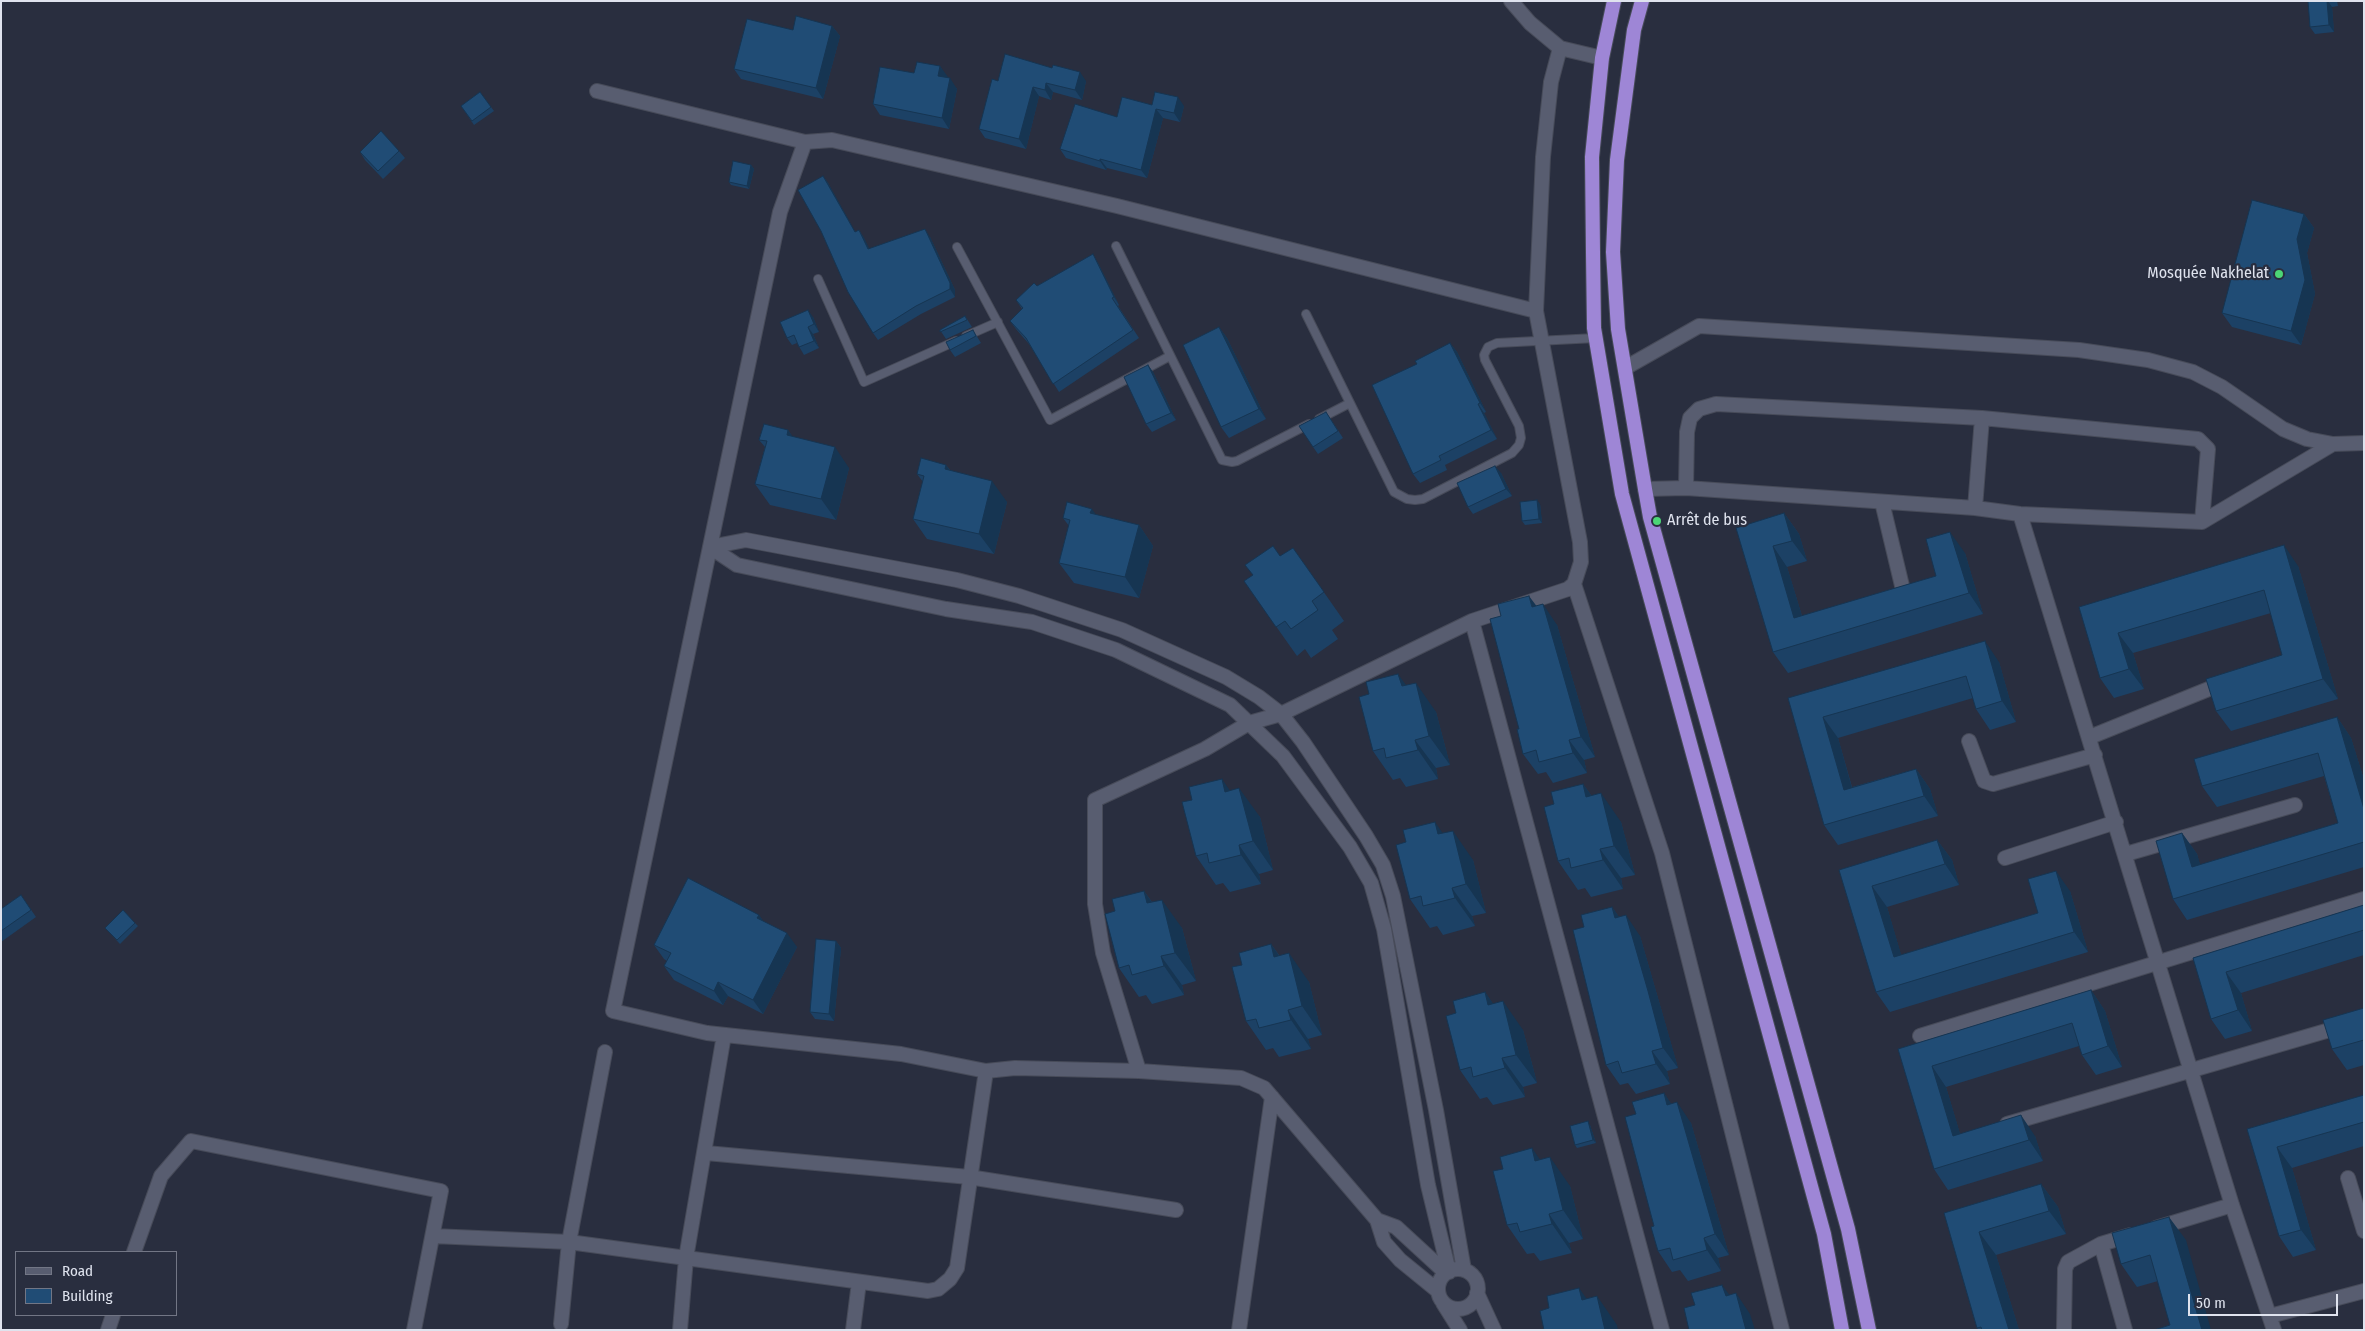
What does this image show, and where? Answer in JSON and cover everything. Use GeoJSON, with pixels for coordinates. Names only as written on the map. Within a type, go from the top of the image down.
{"type":"FeatureCollection","features":[{"type":"Feature","properties":{"kind":"highway"},"geometry":{"type":"LineString","coordinates":[[1614,1],[1602,58],[1592,157],[1596,338],[1622,494],[1824,1234],[1842,1330]]}},
{"type":"Feature","properties":{"kind":"highway"},"geometry":{"type":"LineString","coordinates":[[1642,1],[1634,30],[1617,160],[1613,252],[1618,329],[1645,489],[1658,546],[1848,1229],[1869,1330]]}},
{"type":"Feature","properties":{"kind":"street"},"geometry":{"type":"LineString","coordinates":[[1511,1],[1530,23],[1560,48],[1602,58]]}},
{"type":"Feature","properties":{"kind":"street"},"geometry":{"type":"LineString","coordinates":[[1138,1071],[1103,953],[1095,904],[1095,800],[1205,749],[1249,723],[1281,714],[1472,621],[1568,589],[1574,584],[1581,562],[1580,542],[1536,311],[1544,156],[1551,82],[1560,48]]}},
{"type":"Feature","properties":{"kind":"street"},"geometry":{"type":"LineString","coordinates":[[597,91],[805,142],[832,140],[1117,206],[1536,311]]}},
{"type":"Feature","properties":{"kind":"street"},"geometry":{"type":"LineString","coordinates":[[805,142],[780,212],[614,1011],[724,1035],[901,1054],[986,1071],[1015,1068],[1138,1071],[1241,1078],[1264,1088],[1378,1220],[1384,1242],[1400,1260],[1453,1309],[1466,1308],[1471,1304],[1477,1293]]}},
{"type":"Feature","properties":{"kind":"street"},"geometry":{"type":"LineString","coordinates":[[1625,368],[1699,326],[2079,350],[2148,360],[2193,372],[2222,387],[2283,429],[2307,439],[2333,444],[2364,443]]}},
{"type":"Feature","properties":{"kind":"street"},"geometry":{"type":"LineString","coordinates":[[1686,488],[1686,432],[1690,418],[1699,409],[1716,404],[1982,418],[2198,439],[2208,449],[2202,522]]}},
{"type":"Feature","properties":{"kind":"street"},"geometry":{"type":"LineString","coordinates":[[1975,508],[1982,418]]}},
{"type":"Feature","properties":{"kind":"street"},"geometry":{"type":"LineString","coordinates":[[1645,489],[1686,488],[1975,508],[2020,514],[2202,522],[2333,444]]}},
{"type":"Feature","properties":{"kind":"street"},"geometry":{"type":"LineString","coordinates":[[1882,502],[1903,590]]}},
{"type":"Feature","properties":{"kind":"street"},"geometry":{"type":"LineString","coordinates":[[2020,514],[2126,854],[2232,1205],[2272,1323],[2364,1291]]}},
{"type":"Feature","properties":{"kind":"street"},"geometry":{"type":"LineString","coordinates":[[710,547],[746,540],[957,580],[1019,596],[1122,630],[1226,678],[1260,697],[1281,714],[1303,742],[1366,836],[1383,866],[1393,896],[1436,1110],[1464,1270],[1476,1282],[1477,1293],[1494,1330]]}},
{"type":"Feature","properties":{"kind":"street"},"geometry":{"type":"LineString","coordinates":[[710,547],[737,565],[946,609],[1042,625],[1116,650],[1230,705],[1283,756],[1350,846],[1371,883],[1384,929],[1428,1185],[1447,1273]]}},
{"type":"Feature","properties":{"kind":"street"},"geometry":{"type":"LineString","coordinates":[[1574,584],[1662,853],[1782,1330]]}},
{"type":"Feature","properties":{"kind":"street"},"geometry":{"type":"LineString","coordinates":[[1472,621],[1662,1330]]}},
{"type":"Feature","properties":{"kind":"street"},"geometry":{"type":"LineString","coordinates":[[2090,737],[2243,675]]}},
{"type":"Feature","properties":{"kind":"street"},"geometry":{"type":"LineString","coordinates":[[1968,741],[1984,781],[1993,784],[2095,755]]}},
{"type":"Feature","properties":{"kind":"street"},"geometry":{"type":"LineString","coordinates":[[2126,854],[2295,805]]}},
{"type":"Feature","properties":{"kind":"street"},"geometry":{"type":"LineString","coordinates":[[2005,858],[2116,822]]}},
{"type":"Feature","properties":{"kind":"street"},"geometry":{"type":"LineString","coordinates":[[1920,1036],[2364,900]]}},
{"type":"Feature","properties":{"kind":"street"},"geometry":{"type":"LineString","coordinates":[[2007,1124],[2364,1020]]}},
{"type":"Feature","properties":{"kind":"street"},"geometry":{"type":"LineString","coordinates":[[680,1330],[686,1258],[706,1153],[724,1035]]}},
{"type":"Feature","properties":{"kind":"street"},"geometry":{"type":"LineString","coordinates":[[560,1324],[570,1242],[605,1052]]}},
{"type":"Feature","properties":{"kind":"street"},"geometry":{"type":"LineString","coordinates":[[433,1236],[570,1242],[928,1291],[938,1289],[950,1279],[957,1268],[968,1177],[986,1071]]}},
{"type":"Feature","properties":{"kind":"street"},"geometry":{"type":"LineString","coordinates":[[1239,1330],[1272,1098]]}},
{"type":"Feature","properties":{"kind":"street"},"geometry":{"type":"LineString","coordinates":[[134,1251],[161,1176],[191,1141],[441,1191],[414,1330]]}},
{"type":"Feature","properties":{"kind":"street"},"geometry":{"type":"LineString","coordinates":[[706,1153],[968,1177],[1176,1210]]}},
{"type":"Feature","properties":{"kind":"street"},"geometry":{"type":"LineString","coordinates":[[2348,1178],[2364,1231]]}},
{"type":"Feature","properties":{"kind":"street"},"geometry":{"type":"LineString","coordinates":[[2064,1330],[2065,1269],[2068,1262],[2101,1244],[2232,1205]]}},
{"type":"Feature","properties":{"kind":"street"},"geometry":{"type":"LineString","coordinates":[[1378,1220],[1396,1227],[1447,1273]]}},
{"type":"Feature","properties":{"kind":"street"},"geometry":{"type":"LineString","coordinates":[[2101,1244],[2124,1330]]}},
{"type":"Feature","properties":{"kind":"street"},"geometry":{"type":"LineString","coordinates":[[1460,1330],[1440,1296],[1438,1284],[1447,1273],[1464,1270]]}},
{"type":"Feature","properties":{"kind":"street"},"geometry":{"type":"LineString","coordinates":[[853,1330],[860,1282]]}},
{"type":"Feature","properties":{"kind":"street"},"geometry":{"type":"LineString","coordinates":[[108,1330],[113,1316]]}},
{"type":"Feature","properties":{"kind":"lane"},"geometry":{"type":"LineString","coordinates":[[1116,246],[1219,455],[1226,462],[1237,461],[1350,403]]}},
{"type":"Feature","properties":{"kind":"lane"},"geometry":{"type":"LineString","coordinates":[[957,247],[1050,420],[1170,356]]}},
{"type":"Feature","properties":{"kind":"lane"},"geometry":{"type":"LineString","coordinates":[[818,278],[864,382],[998,322]]}},
{"type":"Feature","properties":{"kind":"lane"},"geometry":{"type":"LineString","coordinates":[[1306,314],[1394,492],[1407,499],[1423,499],[1516,449],[1521,438],[1521,432],[1484,355],[1492,344],[1596,338]]}},
{"type":"Feature","properties":{"kind":"building"},"geometry":{"type":"Polygon","coordinates":[[[2308,1],[2327,1],[2329,25],[2310,27],[2308,1]]]}},
{"type":"Feature","properties":{"kind":"building"},"geometry":{"type":"Polygon","coordinates":[[[796,16],[832,26],[816,88],[734,69],[747,19],[793,30],[796,16]]]}},
{"type":"Feature","properties":{"kind":"building"},"geometry":{"type":"Polygon","coordinates":[[[1005,54],[1052,68],[1053,65],[1080,72],[1075,90],[1046,83],[1045,90],[1033,87],[1019,139],[979,129],[992,79],[998,81],[1005,54]]]}},
{"type":"Feature","properties":{"kind":"building"},"geometry":{"type":"Polygon","coordinates":[[[917,62],[940,66],[938,76],[950,78],[942,118],[873,104],[880,67],[914,73],[917,62]]]}},
{"type":"Feature","properties":{"kind":"building"},"geometry":{"type":"Polygon","coordinates":[[[480,92],[491,107],[472,121],[461,106],[480,92]]]}},
{"type":"Feature","properties":{"kind":"building"},"geometry":{"type":"Polygon","coordinates":[[[1155,92],[1178,97],[1174,113],[1156,109],[1141,170],[1100,159],[1100,161],[1060,149],[1075,104],[1117,117],[1122,97],[1152,105],[1155,92]]]}},
{"type":"Feature","properties":{"kind":"building"},"geometry":{"type":"Polygon","coordinates":[[[381,131],[399,151],[378,171],[360,152],[381,131]]]}},
{"type":"Feature","properties":{"kind":"building"},"geometry":{"type":"Polygon","coordinates":[[[733,161],[751,165],[747,186],[729,182],[733,161]]]}},
{"type":"Feature","properties":{"kind":"building"},"geometry":{"type":"Polygon","coordinates":[[[823,176],[855,232],[859,230],[868,249],[925,229],[950,283],[950,289],[916,306],[873,333],[848,292],[821,231],[798,190],[823,176]]]}},
{"type":"Feature","properties":{"kind":"building","name":"Mosquée Nakhelat"},"geometry":{"type":"Polygon","coordinates":[[[2252,200],[2304,214],[2297,239],[2305,280],[2291,331],[2222,313],[2252,200]]]}},
{"type":"Feature","properties":{"kind":"building"},"geometry":{"type":"Polygon","coordinates":[[[1093,254],[1114,297],[1112,298],[1133,330],[1053,384],[1026,338],[1010,321],[1023,308],[1016,300],[1034,283],[1037,286],[1093,254]]]}},
{"type":"Feature","properties":{"kind":"building"},"geometry":{"type":"Polygon","coordinates":[[[808,310],[814,324],[808,327],[814,341],[799,347],[794,335],[787,338],[780,322],[808,310]]]}},
{"type":"Feature","properties":{"kind":"building"},"geometry":{"type":"Polygon","coordinates":[[[965,316],[967,320],[940,332],[940,330],[965,316]]]}},
{"type":"Feature","properties":{"kind":"building"},"geometry":{"type":"Polygon","coordinates":[[[1219,327],[1259,409],[1221,427],[1183,345],[1219,327]]]}},
{"type":"Feature","properties":{"kind":"building"},"geometry":{"type":"Polygon","coordinates":[[[973,330],[976,336],[950,350],[946,342],[973,330]]]}},
{"type":"Feature","properties":{"kind":"building"},"geometry":{"type":"Polygon","coordinates":[[[1450,343],[1480,403],[1478,404],[1491,430],[1439,456],[1441,460],[1413,474],[1372,385],[1417,364],[1415,361],[1450,343]]]}},
{"type":"Feature","properties":{"kind":"building"},"geometry":{"type":"Polygon","coordinates":[[[1148,365],[1171,413],[1146,424],[1124,377],[1148,365]]]}},
{"type":"Feature","properties":{"kind":"building"},"geometry":{"type":"Polygon","coordinates":[[[1326,412],[1338,431],[1313,447],[1299,426],[1326,412]]]}},
{"type":"Feature","properties":{"kind":"building"},"geometry":{"type":"Polygon","coordinates":[[[764,424],[788,430],[787,435],[835,447],[821,499],[755,484],[767,441],[759,440],[764,424]]]}},
{"type":"Feature","properties":{"kind":"building"},"geometry":{"type":"Polygon","coordinates":[[[921,458],[946,465],[945,469],[992,481],[979,534],[913,519],[924,476],[917,474],[921,458]]]}},
{"type":"Feature","properties":{"kind":"building"},"geometry":{"type":"Polygon","coordinates":[[[1495,466],[1506,489],[1468,507],[1457,483],[1495,466]]]}},
{"type":"Feature","properties":{"kind":"building"},"geometry":{"type":"Polygon","coordinates":[[[1537,500],[1539,519],[1522,521],[1520,502],[1537,500]]]}},
{"type":"Feature","properties":{"kind":"building"},"geometry":{"type":"Polygon","coordinates":[[[1067,502],[1092,509],[1090,513],[1139,525],[1125,577],[1059,563],[1070,520],[1063,518],[1067,502]]]}},
{"type":"Feature","properties":{"kind":"building"},"geometry":{"type":"Polygon","coordinates":[[[1784,513],[1792,541],[1773,546],[1794,618],[1936,576],[1926,539],[1950,532],[1969,593],[1773,652],[1736,528],[1784,513]]]}},
{"type":"Feature","properties":{"kind":"building"},"geometry":{"type":"Polygon","coordinates":[[[2284,545],[2323,679],[2216,711],[2206,679],[2282,655],[2264,590],[2118,633],[2129,669],[2100,678],[2079,607],[2284,545]]]}},
{"type":"Feature","properties":{"kind":"building"},"geometry":{"type":"Polygon","coordinates":[[[1273,546],[1280,556],[1293,548],[1324,592],[1312,601],[1318,610],[1291,629],[1285,621],[1276,627],[1244,581],[1253,575],[1245,565],[1273,546]]]}},
{"type":"Feature","properties":{"kind":"building"},"geometry":{"type":"Polygon","coordinates":[[[1529,596],[1532,607],[1543,604],[1581,737],[1569,740],[1573,753],[1539,762],[1536,750],[1523,754],[1517,729],[1519,729],[1490,619],[1501,616],[1498,604],[1529,596]]]}},
{"type":"Feature","properties":{"kind":"building"},"geometry":{"type":"Polygon","coordinates":[[[1985,641],[2002,701],[1976,709],[1966,676],[1823,717],[1844,790],[1916,769],[1924,796],[1824,825],[1788,698],[1985,641]]]}},
{"type":"Feature","properties":{"kind":"building"},"geometry":{"type":"Polygon","coordinates":[[[1398,674],[1402,686],[1416,683],[1429,736],[1415,740],[1418,750],[1386,758],[1384,748],[1373,751],[1359,697],[1369,694],[1366,682],[1398,674]]]}},
{"type":"Feature","properties":{"kind":"building"},"geometry":{"type":"Polygon","coordinates":[[[2337,717],[2364,809],[2364,842],[2173,899],[2156,841],[2182,833],[2192,867],[2338,823],[2318,753],[2202,786],[2194,759],[2337,717]]]}},
{"type":"Feature","properties":{"kind":"building"},"geometry":{"type":"Polygon","coordinates":[[[1222,779],[1225,792],[1239,788],[1253,841],[1239,845],[1241,855],[1209,863],[1207,853],[1196,856],[1182,802],[1192,800],[1189,787],[1222,779]]]}},
{"type":"Feature","properties":{"kind":"building"},"geometry":{"type":"Polygon","coordinates":[[[1583,784],[1586,797],[1601,793],[1614,846],[1600,849],[1603,860],[1571,868],[1569,858],[1558,861],[1544,807],[1554,804],[1551,792],[1583,784]]]}},
{"type":"Feature","properties":{"kind":"building"},"geometry":{"type":"Polygon","coordinates":[[[1435,822],[1438,834],[1453,831],[1466,884],[1452,888],[1455,898],[1423,906],[1421,896],[1410,899],[1396,845],[1406,842],[1403,830],[1435,822]]]}},
{"type":"Feature","properties":{"kind":"building"},"geometry":{"type":"Polygon","coordinates":[[[1937,840],[1945,864],[1872,886],[1894,957],[2038,913],[2028,879],[2056,871],[2074,932],[1876,992],[1839,870],[1937,840]]]}},
{"type":"Feature","properties":{"kind":"building"},"geometry":{"type":"Polygon","coordinates":[[[688,878],[759,915],[757,918],[787,933],[753,1000],[718,982],[714,991],[664,966],[671,953],[654,945],[688,878]]]}},
{"type":"Feature","properties":{"kind":"building"},"geometry":{"type":"Polygon","coordinates":[[[1144,891],[1147,903],[1162,900],[1175,953],[1161,956],[1164,966],[1132,975],[1129,965],[1119,968],[1105,914],[1115,911],[1112,899],[1144,891]]]}},
{"type":"Feature","properties":{"kind":"building"},"geometry":{"type":"Polygon","coordinates":[[[21,895],[31,910],[1,931],[1,909],[21,895]]]}},
{"type":"Feature","properties":{"kind":"building"},"geometry":{"type":"Polygon","coordinates":[[[2364,905],[2364,930],[2226,972],[2238,1010],[2211,1019],[2193,958],[2364,905]]]}},
{"type":"Feature","properties":{"kind":"building"},"geometry":{"type":"Polygon","coordinates":[[[1612,907],[1615,918],[1626,915],[1663,1048],[1652,1051],[1656,1064],[1622,1073],[1618,1061],[1606,1065],[1573,930],[1584,927],[1581,915],[1612,907]]]}},
{"type":"Feature","properties":{"kind":"building"},"geometry":{"type":"Polygon","coordinates":[[[123,910],[135,923],[117,940],[105,928],[123,910]]]}},
{"type":"Feature","properties":{"kind":"building"},"geometry":{"type":"Polygon","coordinates":[[[816,939],[836,941],[829,1014],[810,1012],[816,939]]]}},
{"type":"Feature","properties":{"kind":"building"},"geometry":{"type":"Polygon","coordinates":[[[1271,944],[1274,957],[1289,953],[1302,1006],[1288,1010],[1291,1020],[1259,1028],[1256,1019],[1246,1021],[1232,967],[1242,965],[1239,953],[1271,944]]]}},
{"type":"Feature","properties":{"kind":"building"},"geometry":{"type":"Polygon","coordinates":[[[2091,990],[2108,1046],[2082,1055],[2072,1023],[1932,1066],[1953,1136],[2021,1115],[2029,1140],[1934,1169],[1898,1049],[2091,990]]]}},
{"type":"Feature","properties":{"kind":"building"},"geometry":{"type":"Polygon","coordinates":[[[1485,992],[1488,1005],[1503,1001],[1516,1055],[1502,1058],[1505,1068],[1473,1077],[1471,1067],[1460,1070],[1446,1016],[1456,1013],[1453,1001],[1485,992]]]}},
{"type":"Feature","properties":{"kind":"building"},"geometry":{"type":"Polygon","coordinates":[[[2364,1008],[2364,1040],[2332,1049],[2323,1020],[2364,1008]]]}},
{"type":"Feature","properties":{"kind":"building"},"geometry":{"type":"Polygon","coordinates":[[[1664,1093],[1667,1105],[1677,1102],[1715,1234],[1704,1238],[1707,1250],[1673,1260],[1670,1248],[1658,1251],[1651,1227],[1654,1226],[1625,1117],[1636,1114],[1632,1102],[1664,1093]]]}},
{"type":"Feature","properties":{"kind":"building"},"geometry":{"type":"Polygon","coordinates":[[[2364,1095],[2364,1122],[2277,1147],[2301,1230],[2279,1236],[2247,1129],[2364,1095]]]}},
{"type":"Feature","properties":{"kind":"building"},"geometry":{"type":"Polygon","coordinates":[[[1588,1121],[1593,1140],[1575,1145],[1570,1126],[1588,1121]]]}},
{"type":"Feature","properties":{"kind":"building"},"geometry":{"type":"Polygon","coordinates":[[[1532,1148],[1535,1161],[1550,1157],[1563,1210],[1549,1214],[1552,1224],[1520,1232],[1517,1223],[1507,1225],[1493,1171],[1503,1169],[1500,1157],[1532,1148]]]}},
{"type":"Feature","properties":{"kind":"building"},"geometry":{"type":"Polygon","coordinates":[[[2041,1184],[2049,1211],[1979,1232],[2009,1330],[1982,1330],[1981,1327],[1977,1328],[1944,1213],[2041,1184]]]}},
{"type":"Feature","properties":{"kind":"building"},"geometry":{"type":"Polygon","coordinates":[[[2169,1217],[2202,1330],[2154,1330],[2170,1325],[2150,1255],[2121,1264],[2112,1233],[2169,1217]]]}},
{"type":"Feature","properties":{"kind":"building"},"geometry":{"type":"Polygon","coordinates":[[[1722,1285],[1726,1296],[1736,1293],[1746,1330],[1689,1330],[1684,1308],[1695,1305],[1691,1293],[1722,1285]]]}},
{"type":"Feature","properties":{"kind":"building"},"geometry":{"type":"Polygon","coordinates":[[[1579,1288],[1582,1300],[1597,1296],[1605,1330],[1544,1330],[1540,1311],[1549,1308],[1547,1296],[1579,1288]]]}},
{"type":"Feature","properties":{"kind":"place","name":"Mosquée Nakhelat"},"geometry":{"type":"Point","coordinates":[2279,274]}},
{"type":"Feature","properties":{"kind":"place","name":"Arrêt de bus"},"geometry":{"type":"Point","coordinates":[1657,521]}}]}
